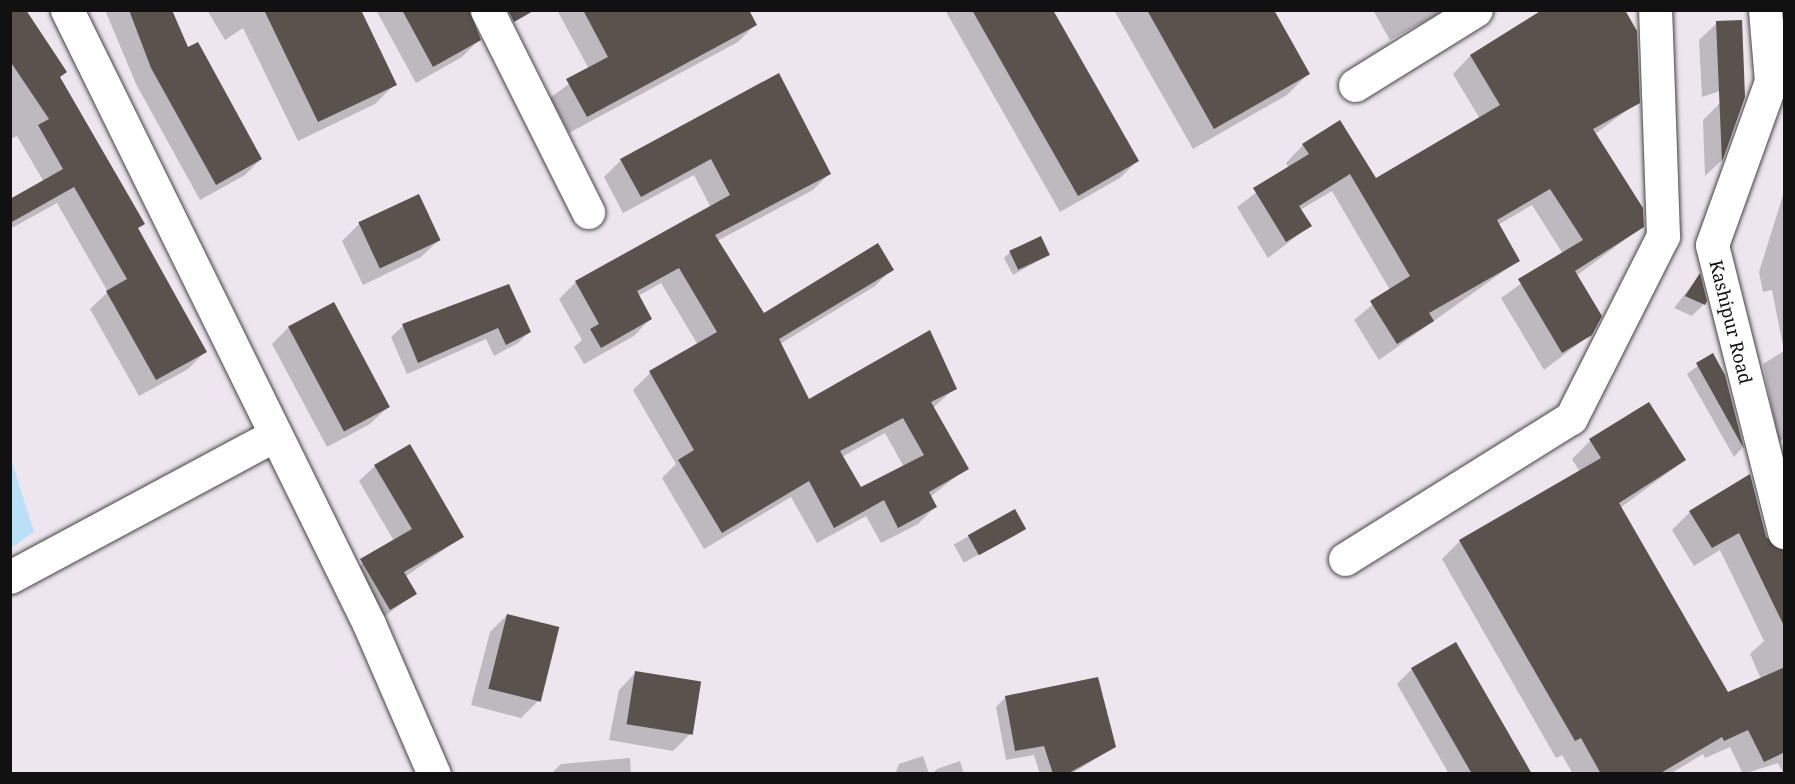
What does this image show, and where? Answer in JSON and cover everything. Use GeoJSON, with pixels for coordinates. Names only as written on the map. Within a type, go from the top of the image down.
{"type":"FeatureCollection","features":[{"type":"Feature","properties":{"kind":"street"},"geometry":{"type":"LineString","coordinates":[[67,10],[369,624],[434,774]]}},
{"type":"Feature","properties":{"kind":"street"},"geometry":{"type":"LineString","coordinates":[[487,10],[588,212]]}},
{"type":"Feature","properties":{"kind":"street"},"geometry":{"type":"LineString","coordinates":[[1355,86],[1476,10]]}},
{"type":"Feature","properties":{"kind":"street"},"geometry":{"type":"LineString","coordinates":[[1345,559],[1570,418],[1663,236],[1655,10]]}},
{"type":"Feature","properties":{"kind":"street","name":"Kashipur Road"},"geometry":{"type":"LineString","coordinates":[[1765,10],[1778,79],[1712,244],[1785,532]]}},
{"type":"Feature","properties":{"kind":"street"},"geometry":{"type":"LineString","coordinates":[[10,577],[275,435]]}},
{"type":"Feature","properties":{"kind":"shaded area"},"geometry":{"type":"Polygon","coordinates":[[[10,11],[1784,11],[1784,773],[10,773],[10,11]]]}},
{"type":"Feature","properties":{"kind":"water"},"geometry":{"type":"Polygon","coordinates":[[[10,456],[34,532],[11,548],[10,548],[10,456]]]}},
{"type":"Feature","properties":{"kind":"building"},"geometry":{"type":"Polygon","coordinates":[[[10,10],[26,10],[67,72],[60,77],[145,224],[138,228],[207,352],[156,380],[106,291],[127,279],[74,187],[10,223],[10,199],[63,169],[38,125],[49,119],[10,61],[10,10]]]}},
{"type":"Feature","properties":{"kind":"building"},"geometry":{"type":"Polygon","coordinates":[[[129,10],[172,10],[188,47],[198,42],[262,159],[216,185],[151,68],[129,10]]]}},
{"type":"Feature","properties":{"kind":"building"},"geometry":{"type":"Polygon","coordinates":[[[264,10],[361,10],[397,85],[318,122],[264,10]]]}},
{"type":"Feature","properties":{"kind":"building"},"geometry":{"type":"Polygon","coordinates":[[[402,10],[469,10],[481,40],[433,67],[402,10]]]}},
{"type":"Feature","properties":{"kind":"building"},"geometry":{"type":"Polygon","coordinates":[[[508,10],[535,10],[514,22],[508,10]]]}},
{"type":"Feature","properties":{"kind":"building"},"geometry":{"type":"Polygon","coordinates":[[[583,10],[749,10],[757,25],[587,117],[566,79],[608,57],[583,10]]]}},
{"type":"Feature","properties":{"kind":"building"},"geometry":{"type":"Polygon","coordinates":[[[972,10],[1053,10],[1139,161],[1078,196],[972,10]]]}},
{"type":"Feature","properties":{"kind":"building"},"geometry":{"type":"Polygon","coordinates":[[[1147,10],[1274,10],[1310,74],[1214,129],[1147,10]]]}},
{"type":"Feature","properties":{"kind":"building"},"geometry":{"type":"Polygon","coordinates":[[[1542,10],[1625,10],[1637,31],[1640,103],[1593,129],[1643,208],[1644,227],[1575,271],[1602,316],[1592,335],[1562,353],[1518,279],[1583,240],[1550,189],[1497,220],[1520,261],[1429,313],[1434,321],[1397,344],[1370,301],[1410,276],[1350,174],[1299,206],[1312,226],[1286,242],[1253,188],[1309,154],[1302,144],[1340,120],[1376,178],[1500,105],[1470,55],[1542,10]]]}},
{"type":"Feature","properties":{"kind":"building"},"geometry":{"type":"Polygon","coordinates":[[[1742,20],[1745,97],[1722,162],[1716,21],[1742,20]]]}},
{"type":"Feature","properties":{"kind":"building"},"geometry":{"type":"Polygon","coordinates":[[[779,73],[831,174],[715,235],[764,313],[878,243],[894,270],[779,339],[809,399],[930,330],[957,389],[931,402],[969,469],[929,492],[937,507],[898,528],[884,500],[834,528],[809,481],[722,533],[678,460],[694,450],[649,371],[717,332],[679,268],[637,291],[652,319],[601,348],[590,329],[599,324],[575,281],[730,195],[711,159],[641,197],[620,159],[779,73]],[[903,418],[840,451],[861,487],[924,455],[903,418]]]}},
{"type":"Feature","properties":{"kind":"building"},"geometry":{"type":"Polygon","coordinates":[[[419,194],[441,240],[380,269],[358,222],[419,194]]]}},
{"type":"Feature","properties":{"kind":"building"},"geometry":{"type":"Polygon","coordinates":[[[1041,236],[1050,255],[1018,270],[1009,251],[1041,236]]]}},
{"type":"Feature","properties":{"kind":"building"},"geometry":{"type":"Polygon","coordinates":[[[1700,273],[1707,301],[1705,305],[1685,296],[1700,273]]]}},
{"type":"Feature","properties":{"kind":"building"},"geometry":{"type":"Polygon","coordinates":[[[509,284],[531,332],[506,345],[498,328],[418,363],[402,324],[509,284]]]}},
{"type":"Feature","properties":{"kind":"building"},"geometry":{"type":"Polygon","coordinates":[[[334,302],[390,407],[344,431],[288,326],[334,302]]]}},
{"type":"Feature","properties":{"kind":"building"},"geometry":{"type":"Polygon","coordinates":[[[1713,353],[1725,375],[1744,449],[1696,363],[1713,353]]]}},
{"type":"Feature","properties":{"kind":"building"},"geometry":{"type":"Polygon","coordinates":[[[1649,402],[1686,460],[1619,503],[1728,692],[1785,667],[1785,752],[1764,762],[1748,730],[1724,741],[1722,737],[1659,774],[1601,774],[1581,738],[1575,741],[1459,540],[1601,458],[1589,439],[1649,402]]]}},
{"type":"Feature","properties":{"kind":"building"},"geometry":{"type":"Polygon","coordinates":[[[410,444],[464,537],[404,572],[417,594],[390,610],[360,559],[412,529],[374,465],[410,444]]]}},
{"type":"Feature","properties":{"kind":"building"},"geometry":{"type":"Polygon","coordinates":[[[1750,474],[1766,537],[1785,550],[1785,628],[1739,533],[1712,548],[1689,511],[1750,474]]]}},
{"type":"Feature","properties":{"kind":"building"},"geometry":{"type":"Polygon","coordinates":[[[1015,509],[1026,529],[979,555],[968,535],[1015,509]]]}},
{"type":"Feature","properties":{"kind":"building"},"geometry":{"type":"Polygon","coordinates":[[[507,614],[559,627],[541,702],[488,689],[507,614]]]}},
{"type":"Feature","properties":{"kind":"building"},"geometry":{"type":"Polygon","coordinates":[[[1456,642],[1532,774],[1472,774],[1411,668],[1456,642]]]}},
{"type":"Feature","properties":{"kind":"building"},"geometry":{"type":"Polygon","coordinates":[[[635,671],[701,681],[693,735],[627,724],[635,671]]]}},
{"type":"Feature","properties":{"kind":"building"},"geometry":{"type":"Polygon","coordinates":[[[1098,677],[1116,747],[1067,774],[1053,774],[1044,746],[1015,751],[1005,696],[1098,677]]]}}]}
